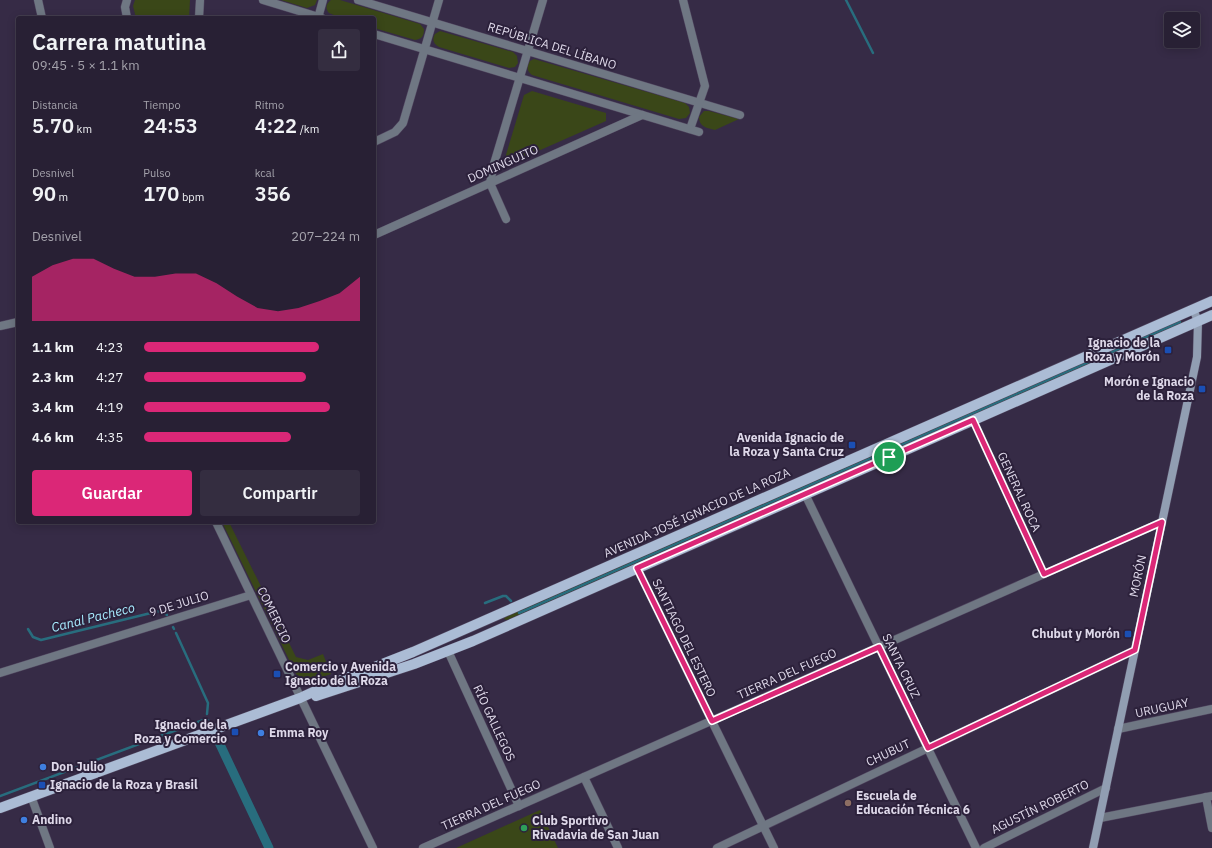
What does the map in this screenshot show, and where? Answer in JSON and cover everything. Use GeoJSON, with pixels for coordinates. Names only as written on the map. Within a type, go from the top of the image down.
{"type":"FeatureCollection","features":[{"type":"Feature","properties":{"kind":"main road","name":"AVENIDA JOSÉ IGNACIO DE LA ROZA"},"geometry":{"type":"LineString","coordinates":[[0,808],[300,698],[440,641],[1212,301]]}},
{"type":"Feature","properties":{"kind":"main road","name":"AVENIDA JOSÉ IGNACIO DE LA ROZA"},"geometry":{"type":"LineString","coordinates":[[300,698],[343,688],[448,651],[1212,315]]}},
{"type":"Feature","properties":{"kind":"street"},"geometry":{"type":"LineString","coordinates":[[38,0],[42,16]]}},
{"type":"Feature","properties":{"kind":"street"},"geometry":{"type":"LineString","coordinates":[[127,0],[125,7],[127,16]]}},
{"type":"Feature","properties":{"kind":"street"},"geometry":{"type":"LineString","coordinates":[[199,16],[200,0]]}},
{"type":"Feature","properties":{"kind":"street"},"geometry":{"type":"LineString","coordinates":[[263,0],[313,16]]}},
{"type":"Feature","properties":{"kind":"street"},"geometry":{"type":"LineString","coordinates":[[319,16],[323,0]]}},
{"type":"Feature","properties":{"kind":"street","name":"REPÚBLICA DEL LÍBANO"},"geometry":{"type":"LineString","coordinates":[[358,0],[740,115]]}},
{"type":"Feature","properties":{"kind":"street"},"geometry":{"type":"LineString","coordinates":[[376,141],[399,129],[405,118],[439,0]]}},
{"type":"Feature","properties":{"kind":"street"},"geometry":{"type":"LineString","coordinates":[[506,219],[490,183],[519,77],[543,0]]}},
{"type":"Feature","properties":{"kind":"street"},"geometry":{"type":"LineString","coordinates":[[683,0],[705,86],[690,129]]}},
{"type":"Feature","properties":{"kind":"street"},"geometry":{"type":"LineString","coordinates":[[376,35],[699,132]]}},
{"type":"Feature","properties":{"kind":"street","name":"DOMINGUITO"},"geometry":{"type":"LineString","coordinates":[[376,234],[642,115]]}},
{"type":"Feature","properties":{"kind":"street","name":"MORÓN"},"geometry":{"type":"LineString","coordinates":[[1093,848],[1196,357],[1198,321],[1193,309]]}},
{"type":"Feature","properties":{"kind":"street"},"geometry":{"type":"LineString","coordinates":[[0,326],[16,322]]}},
{"type":"Feature","properties":{"kind":"street","name":"GENERAL ROCA"},"geometry":{"type":"LineString","coordinates":[[973,420],[1044,574]]}},
{"type":"Feature","properties":{"kind":"street","name":"SANTA CRUZ"},"geometry":{"type":"LineString","coordinates":[[805,494],[976,848]]}},
{"type":"Feature","properties":{"kind":"street","name":"TIERRA DEL FUEGO"},"geometry":{"type":"LineString","coordinates":[[423,848],[1162,522]]}},
{"type":"Feature","properties":{"kind":"street","name":"COMERCIO"},"geometry":{"type":"LineString","coordinates":[[217,524],[373,848]]}},
{"type":"Feature","properties":{"kind":"street","name":"SANTIAGO DEL ESTERO"},"geometry":{"type":"LineString","coordinates":[[637,568],[774,848]]}},
{"type":"Feature","properties":{"kind":"street","name":"9 DE JULIO"},"geometry":{"type":"LineString","coordinates":[[0,673],[252,595]]}},
{"type":"Feature","properties":{"kind":"street","name":"CHUBUT"},"geometry":{"type":"LineString","coordinates":[[717,848],[1135,650]]}},
{"type":"Feature","properties":{"kind":"street","name":"RÍO GALLEGOS"},"geometry":{"type":"LineString","coordinates":[[448,651],[519,806]]}},
{"type":"Feature","properties":{"kind":"street","name":"URUGUAY"},"geometry":{"type":"LineString","coordinates":[[1118,729],[1212,709]]}},
{"type":"Feature","properties":{"kind":"street"},"geometry":{"type":"LineString","coordinates":[[584,777],[618,848]]}},
{"type":"Feature","properties":{"kind":"street","name":"AGUSTÍN ROBERTO"},"geometry":{"type":"LineString","coordinates":[[988,847],[1106,788]]}},
{"type":"Feature","properties":{"kind":"street"},"geometry":{"type":"LineString","coordinates":[[31,796],[50,848]]}},
{"type":"Feature","properties":{"kind":"street"},"geometry":{"type":"LineString","coordinates":[[1100,818],[1209,796],[1212,828]]}},
{"type":"Feature","properties":{"kind":"green space"},"geometry":{"type":"Polygon","coordinates":[[[135,0],[190,0],[189,16],[136,16],[133,6],[135,0]]]}},
{"type":"Feature","properties":{"kind":"green space"},"geometry":{"type":"Polygon","coordinates":[[[281,0],[317,0],[315,5],[307,8],[281,0]]]}},
{"type":"Feature","properties":{"kind":"green space"},"geometry":{"type":"Polygon","coordinates":[[[331,0],[340,0],[420,24],[424,29],[423,35],[421,38],[415,40],[376,29],[376,16],[336,16],[329,13],[327,8],[328,3],[331,0]]]}},
{"type":"Feature","properties":{"kind":"green space"},"geometry":{"type":"Polygon","coordinates":[[[440,31],[513,52],[517,56],[518,63],[515,67],[509,68],[439,47],[433,40],[435,34],[440,31]]]}},
{"type":"Feature","properties":{"kind":"green space"},"geometry":{"type":"Polygon","coordinates":[[[534,59],[685,103],[689,107],[690,113],[686,118],[679,119],[532,75],[528,70],[528,67],[530,61],[534,59]]]}},
{"type":"Feature","properties":{"kind":"green space"},"geometry":{"type":"Polygon","coordinates":[[[532,91],[606,113],[606,121],[511,163],[505,158],[524,95],[532,91]]]}},
{"type":"Feature","properties":{"kind":"green space"},"geometry":{"type":"Polygon","coordinates":[[[704,111],[739,119],[715,130],[709,129],[702,125],[699,120],[699,117],[704,111]]]}},
{"type":"Feature","properties":{"kind":"green space"},"geometry":{"type":"Polygon","coordinates":[[[1180,320],[1182,323],[1179,325],[507,620],[504,619],[506,616],[1180,320]]]}},
{"type":"Feature","properties":{"kind":"green space"},"geometry":{"type":"Polygon","coordinates":[[[223,524],[230,524],[296,657],[308,660],[323,654],[331,674],[314,679],[305,679],[296,674],[223,524]]]}},
{"type":"Feature","properties":{"kind":"green space","name":"Club Sportivo Rivadavia de San Juan"},"geometry":{"type":"Polygon","coordinates":[[[540,810],[558,848],[456,848],[540,810]]]}},
{"type":"Feature","properties":{"kind":"waterway"},"geometry":{"type":"LineString","coordinates":[[846,0],[873,53]]}},
{"type":"Feature","properties":{"kind":"waterway"},"geometry":{"type":"LineString","coordinates":[[519,612],[1180,322]]}},
{"type":"Feature","properties":{"kind":"waterway"},"geometry":{"type":"LineString","coordinates":[[485,603],[503,596],[506,596],[511,601]]}},
{"type":"Feature","properties":{"kind":"waterway","name":"Canal Pacheco"},"geometry":{"type":"LineString","coordinates":[[28,629],[33,637],[41,640],[159,611],[167,615]]}},
{"type":"Feature","properties":{"kind":"waterway","name":"Canal Pacheco"},"geometry":{"type":"LineString","coordinates":[[176,633],[208,703],[207,714]]}},
{"type":"Feature","properties":{"kind":"waterway"},"geometry":{"type":"LineString","coordinates":[[0,796],[206,719],[209,721]]}},
{"type":"Feature","properties":{"kind":"waterway"},"geometry":{"type":"LineString","coordinates":[[216,736],[269,848]]}},
{"type":"Feature","properties":{"kind":"place","name":"Ignacio de la Roza y Morón"},"geometry":{"type":"Point","coordinates":[1168,350]}},
{"type":"Feature","properties":{"kind":"place","name":"Morón e Ignacio de la Roza"},"geometry":{"type":"Point","coordinates":[1202,389]}},
{"type":"Feature","properties":{"kind":"place","name":"Avenida Ignacio de la Roza y Santa Cruz"},"geometry":{"type":"Point","coordinates":[852,445]}},
{"type":"Feature","properties":{"kind":"place","name":"Chubut y Morón"},"geometry":{"type":"Point","coordinates":[1128,634]}},
{"type":"Feature","properties":{"kind":"place","name":"Comercio y Avenida Ignacio de la Roza"},"geometry":{"type":"Point","coordinates":[277,674]}},
{"type":"Feature","properties":{"kind":"place","name":"Ignacio de la Roza y Comercio"},"geometry":{"type":"Point","coordinates":[235,732]}},
{"type":"Feature","properties":{"kind":"place","name":"Emma Roy"},"geometry":{"type":"Point","coordinates":[261,733]}},
{"type":"Feature","properties":{"kind":"place","name":"Don Julio"},"geometry":{"type":"Point","coordinates":[43,767]}},
{"type":"Feature","properties":{"kind":"place","name":"Ignacio de la Roza y Brasil"},"geometry":{"type":"Point","coordinates":[42,785]}},
{"type":"Feature","properties":{"kind":"place","name":"Escuela de Educación Técnica 6"},"geometry":{"type":"Point","coordinates":[848,803]}},
{"type":"Feature","properties":{"kind":"place","name":"Andino"},"geometry":{"type":"Point","coordinates":[24,820]}},
{"type":"Feature","properties":{"kind":"place","name":"Club Sportivo Rivadavia de San Juan"},"geometry":{"type":"Point","coordinates":[524,828]}},
{"type":"Feature","properties":{"kind":"route"},"geometry":{"type":"LineString","coordinates":[[973,420],[1044,574],[1162,522],[1135,650],[928,748],[879,647],[712,721],[637,568],[889,457],[973,420]]}}]}
